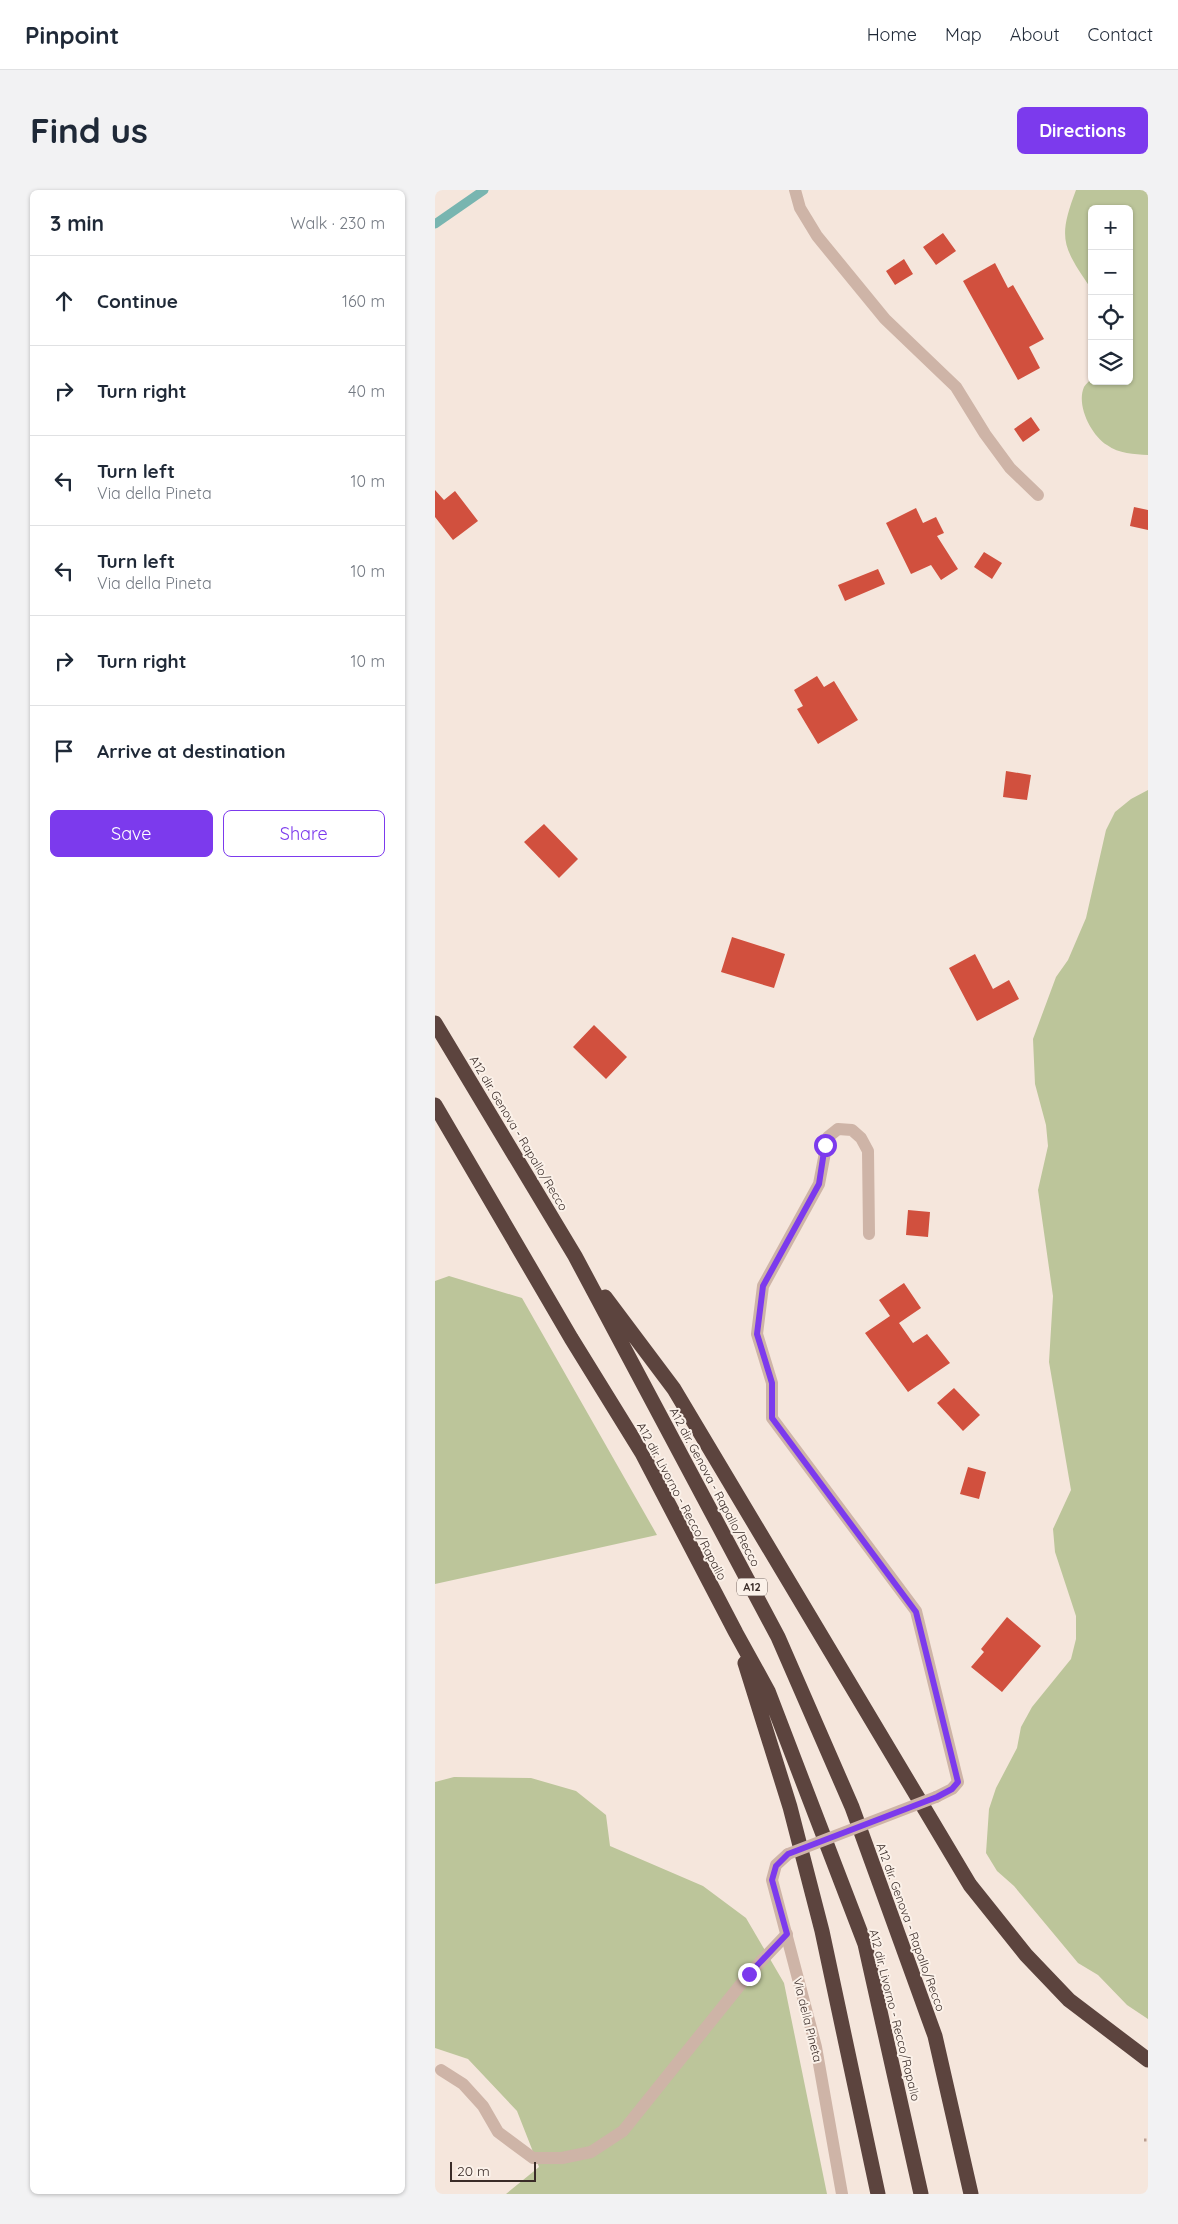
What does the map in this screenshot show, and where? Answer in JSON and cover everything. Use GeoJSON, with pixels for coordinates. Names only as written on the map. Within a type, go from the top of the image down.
{"type":"FeatureCollection","features":[{"type":"Feature","properties":{"kind":"highway","name":"A12 dir. Genova - Rapallo/Recco"},"geometry":{"type":"LineString","coordinates":[[435,1023],[575,1256],[778,1637],[852,1807],[935,2036],[971,2194]]}},
{"type":"Feature","properties":{"kind":"highway","name":"A12 dir. Livorno - Recco/Rapallo"},"geometry":{"type":"LineString","coordinates":[[435,1105],[571,1338],[642,1453],[768,1691],[865,1944],[921,2194]]}},
{"type":"Feature","properties":{"kind":"highway"},"geometry":{"type":"LineString","coordinates":[[575,1256],[674,1389],[970,1885],[1026,1955],[1069,2000],[1148,2060]]}},
{"type":"Feature","properties":{"kind":"highway"},"geometry":{"type":"LineString","coordinates":[[736,1633],[791,1807],[822,1931],[878,2194]]}},
{"type":"Feature","properties":{"kind":"street"},"geometry":{"type":"LineString","coordinates":[[795,190],[800,208],[817,236],[885,319],[956,387],[1010,468],[1038,494]]}},
{"type":"Feature","properties":{"kind":"street","name":"Via della Pineta"},"geometry":{"type":"LineString","coordinates":[[842,2194],[816,2047],[772,1880],[776,1866],[788,1854],[937,1797],[952,1789],[958,1782],[916,1612],[772,1418],[772,1383],[757,1334],[763,1286],[819,1184],[828,1137],[838,1129],[852,1130],[861,1138],[868,1151],[869,1234]]}},
{"type":"Feature","properties":{"kind":"street"},"geometry":{"type":"LineString","coordinates":[[441,2070],[463,2084],[483,2106],[498,2132],[533,2158],[563,2158],[591,2152],[623,2131],[749,1974],[787,1934]]}},
{"type":"Feature","properties":{"kind":"green space"},"geometry":{"type":"Polygon","coordinates":[[[1076,190],[1148,190],[1148,455],[1122,452],[1107,445],[1096,434],[1086,419],[1082,402],[1084,387],[1088,382],[1088,385],[1133,385],[1133,205],[1088,205],[1088,284],[1069,253],[1066,243],[1066,221],[1076,190]]]}},
{"type":"Feature","properties":{"kind":"green space"},"geometry":{"type":"Polygon","coordinates":[[[1148,790],[1148,2019],[1127,2005],[1098,1975],[1078,1963],[1014,1886],[997,1871],[986,1853],[989,1809],[996,1788],[1017,1748],[1021,1727],[1032,1707],[1071,1659],[1076,1639],[1076,1616],[1055,1552],[1053,1529],[1071,1490],[1049,1362],[1053,1296],[1038,1190],[1048,1146],[1046,1125],[1035,1084],[1033,1039],[1056,977],[1068,960],[1086,918],[1106,830],[1115,812],[1131,799],[1148,790]]]}},
{"type":"Feature","properties":{"kind":"green space"},"geometry":{"type":"Polygon","coordinates":[[[449,1276],[522,1298],[657,1535],[435,1584],[435,1281],[449,1276]]]}},
{"type":"Feature","properties":{"kind":"green space"},"geometry":{"type":"Polygon","coordinates":[[[454,1777],[531,1778],[576,1791],[606,1815],[610,1846],[703,1886],[746,1918],[784,1983],[827,2194],[506,2194],[539,2167],[517,2111],[468,2059],[435,2048],[435,1782],[454,1777]]]}},
{"type":"Feature","properties":{"kind":"building"},"geometry":{"type":"Polygon","coordinates":[[[943,233],[956,251],[936,265],[923,247],[943,233]]]}},
{"type":"Feature","properties":{"kind":"building"},"geometry":{"type":"Polygon","coordinates":[[[904,259],[913,274],[895,285],[886,271],[904,259]]]}},
{"type":"Feature","properties":{"kind":"building"},"geometry":{"type":"Polygon","coordinates":[[[995,263],[1008,288],[1013,285],[1044,339],[1029,347],[1040,368],[1018,380],[963,281],[995,263]]]}},
{"type":"Feature","properties":{"kind":"building"},"geometry":{"type":"Polygon","coordinates":[[[1031,417],[1040,430],[1023,442],[1014,429],[1031,417]]]}},
{"type":"Feature","properties":{"kind":"building"},"geometry":{"type":"Polygon","coordinates":[[[435,490],[444,500],[455,491],[478,521],[453,540],[435,517],[435,490]]]}},
{"type":"Feature","properties":{"kind":"building"},"geometry":{"type":"Polygon","coordinates":[[[1134,507],[1148,510],[1148,530],[1130,526],[1134,507]]]}},
{"type":"Feature","properties":{"kind":"building"},"geometry":{"type":"Polygon","coordinates":[[[916,508],[923,523],[936,517],[944,533],[937,536],[958,569],[941,580],[931,565],[911,574],[886,523],[916,508]]]}},
{"type":"Feature","properties":{"kind":"building"},"geometry":{"type":"Polygon","coordinates":[[[984,552],[1002,563],[992,579],[974,567],[984,552]]]}},
{"type":"Feature","properties":{"kind":"building"},"geometry":{"type":"Polygon","coordinates":[[[878,569],[885,584],[845,601],[838,585],[878,569]]]}},
{"type":"Feature","properties":{"kind":"building"},"geometry":{"type":"Polygon","coordinates":[[[817,676],[824,687],[834,681],[858,720],[818,744],[797,709],[803,706],[794,690],[817,676]]]}},
{"type":"Feature","properties":{"kind":"building"},"geometry":{"type":"Polygon","coordinates":[[[1006,771],[1031,775],[1027,800],[1003,797],[1006,771]]]}},
{"type":"Feature","properties":{"kind":"building"},"geometry":{"type":"Polygon","coordinates":[[[544,824],[578,859],[559,878],[524,842],[544,824]]]}},
{"type":"Feature","properties":{"kind":"building"},"geometry":{"type":"Polygon","coordinates":[[[732,937],[785,954],[774,988],[721,972],[732,937]]]}},
{"type":"Feature","properties":{"kind":"building"},"geometry":{"type":"Polygon","coordinates":[[[975,954],[993,989],[1009,980],[1019,999],[977,1021],[949,968],[975,954]]]}},
{"type":"Feature","properties":{"kind":"building"},"geometry":{"type":"Polygon","coordinates":[[[594,1025],[627,1057],[606,1079],[573,1047],[594,1025]]]}},
{"type":"Feature","properties":{"kind":"building"},"geometry":{"type":"Polygon","coordinates":[[[908,1210],[930,1212],[928,1237],[906,1235],[908,1210]]]}},
{"type":"Feature","properties":{"kind":"building"},"geometry":{"type":"Polygon","coordinates":[[[904,1283],[921,1308],[899,1323],[913,1343],[927,1334],[950,1363],[908,1392],[865,1333],[890,1316],[879,1300],[904,1283]]]}},
{"type":"Feature","properties":{"kind":"building"},"geometry":{"type":"Polygon","coordinates":[[[954,1388],[980,1415],[963,1431],[937,1403],[954,1388]]]}},
{"type":"Feature","properties":{"kind":"building"},"geometry":{"type":"Polygon","coordinates":[[[968,1467],[986,1472],[979,1499],[960,1494],[968,1467]]]}},
{"type":"Feature","properties":{"kind":"building"},"geometry":{"type":"Polygon","coordinates":[[[1007,1617],[1041,1646],[1002,1692],[971,1667],[984,1652],[981,1649],[1007,1617]]]}},
{"type":"Feature","properties":{"kind":"waterway"},"geometry":{"type":"LineString","coordinates":[[435,224],[484,190]]}},
{"type":"Feature","properties":{"kind":"route"},"geometry":{"type":"LineString","coordinates":[[749,1974],[787,1934],[772,1880],[776,1866],[788,1854],[937,1797],[952,1789],[958,1782],[916,1612],[772,1418],[772,1383],[757,1334],[763,1286],[805,1206],[819,1184],[825,1145]]}}]}
